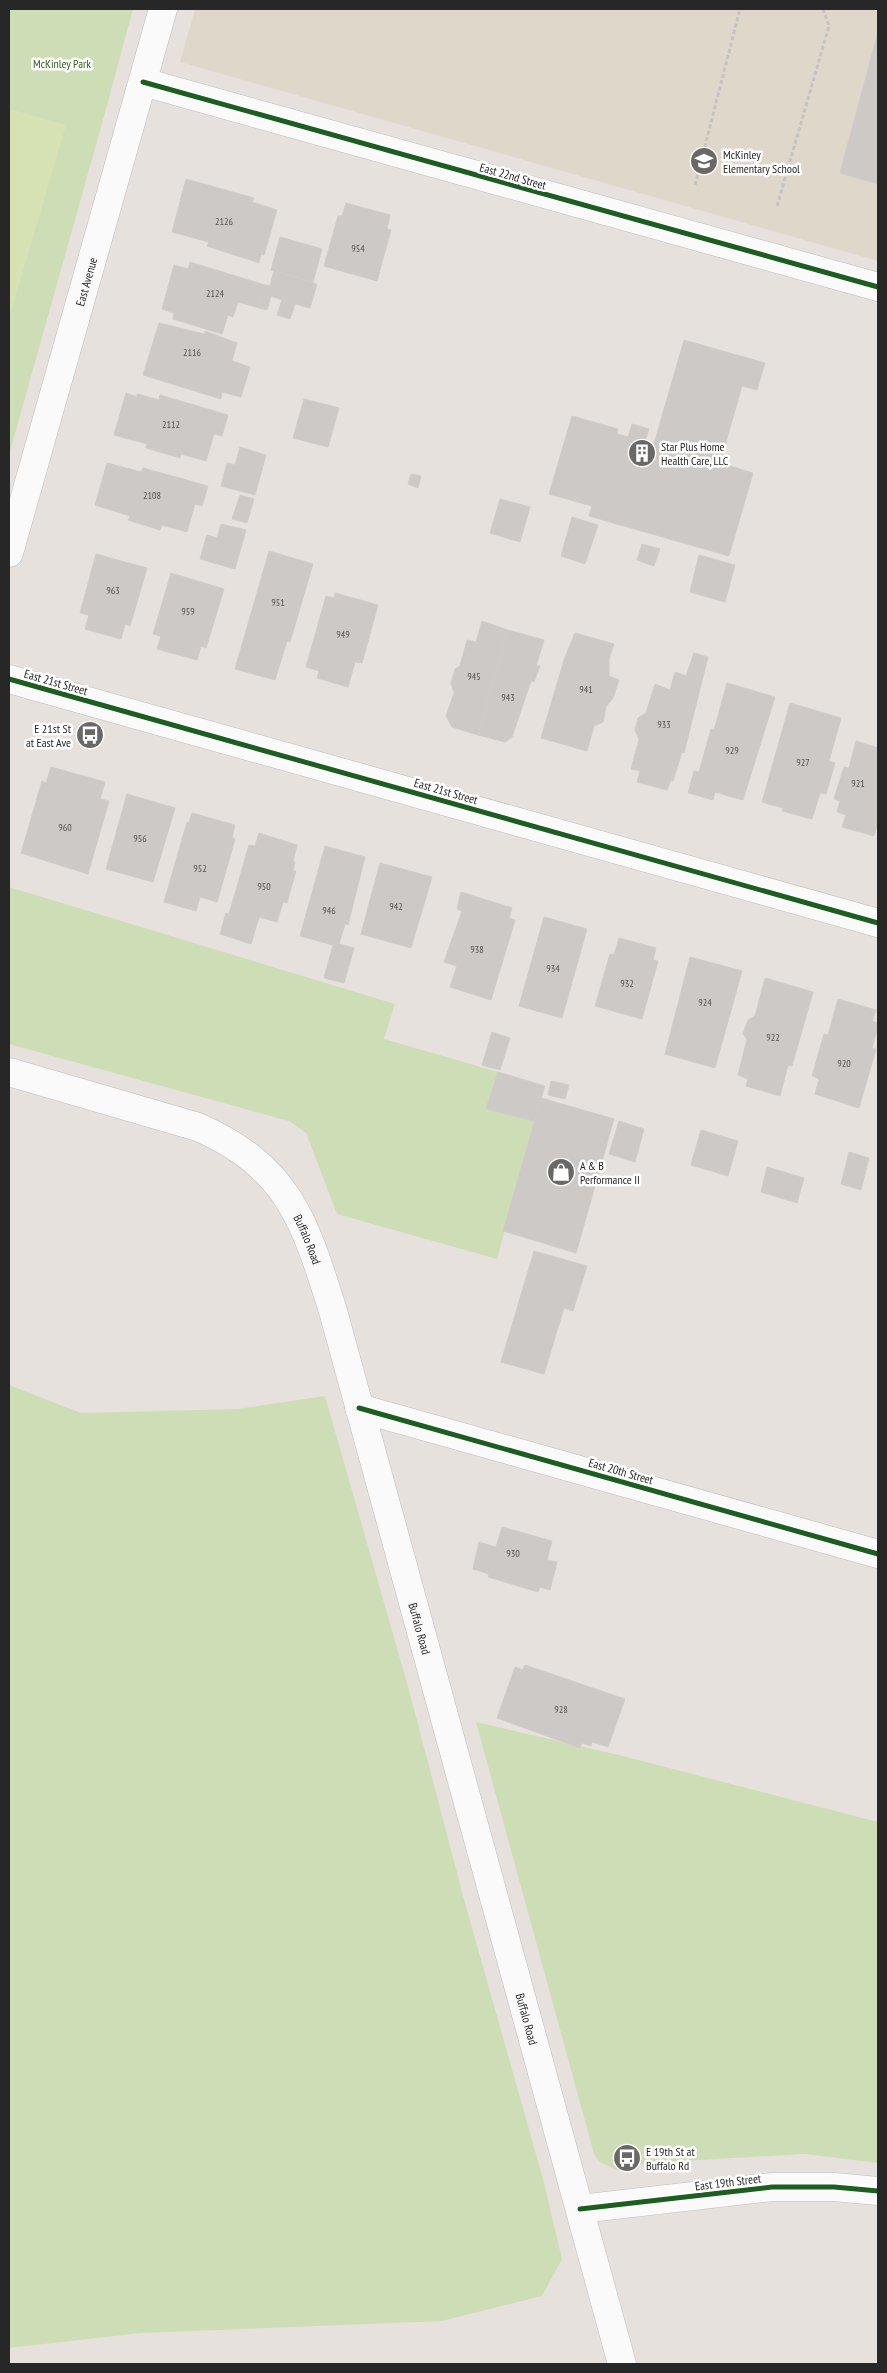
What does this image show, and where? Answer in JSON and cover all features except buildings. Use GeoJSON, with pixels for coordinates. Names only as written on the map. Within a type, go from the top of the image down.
{"type":"FeatureCollection","features":[{"type":"Feature","properties":{"kind":"street","name":"East Avenue"},"geometry":{"type":"LineString","coordinates":[[9,553],[163,9]]}},
{"type":"Feature","properties":{"kind":"street","name":"East 22nd Street"},"geometry":{"type":"LineString","coordinates":[[143,82],[878,287]]}},
{"type":"Feature","properties":{"kind":"street","name":"East 21st Street"},"geometry":{"type":"LineString","coordinates":[[9,679],[878,923]]}},
{"type":"Feature","properties":{"kind":"street","name":"Buffalo Road"},"geometry":{"type":"LineString","coordinates":[[9,1072],[198,1127],[236,1147],[269,1174],[295,1208],[315,1253],[333,1311],[358,1408],[622,2364]]}},
{"type":"Feature","properties":{"kind":"street","name":"East 20th Street"},"geometry":{"type":"LineString","coordinates":[[358,1408],[878,1554]]}},
{"type":"Feature","properties":{"kind":"street","name":"East 19th Street"},"geometry":{"type":"LineString","coordinates":[[580,2208],[772,2187],[834,2187],[878,2191]]}},
{"type":"Feature","properties":{"kind":"path"},"geometry":{"type":"LineString","coordinates":[[695,185],[740,9]]}},
{"type":"Feature","properties":{"kind":"path"},"geometry":{"type":"LineString","coordinates":[[777,206],[829,26],[823,9]]}},
{"type":"Feature","properties":{"kind":"shaded area","name":"McKinley Elementary School"},"geometry":{"type":"Polygon","coordinates":[[[195,9],[878,9],[878,261],[180,62],[195,9]]]}},
{"type":"Feature","properties":{"kind":"green space","name":"McKinley Park"},"geometry":{"type":"Polygon","coordinates":[[[9,9],[133,9],[9,455],[9,9]]]}},
{"type":"Feature","properties":{"kind":"green space"},"geometry":{"type":"Polygon","coordinates":[[[9,109],[66,125],[9,318],[9,109]]]}},
{"type":"Feature","properties":{"kind":"green space"},"geometry":{"type":"Polygon","coordinates":[[[9,887],[395,1004],[384,1039],[498,1072],[487,1109],[534,1121],[497,1259],[337,1214],[306,1133],[289,1121],[9,1044],[9,887]]]}},
{"type":"Feature","properties":{"kind":"green space"},"geometry":{"type":"Polygon","coordinates":[[[9,1385],[81,1413],[238,1409],[325,1396],[409,1690],[465,1903],[543,2179],[562,2259],[542,2296],[442,2321],[141,2333],[9,2348],[9,1385]]]}},
{"type":"Feature","properties":{"kind":"green space"},"geometry":{"type":"Polygon","coordinates":[[[476,1722],[623,1756],[878,1822],[878,2163],[805,2154],[648,2163],[617,2170],[600,2162],[594,2154],[476,1722]]]}},
{"type":"Feature","properties":{"kind":"cycle path"},"geometry":{"type":"LineString","coordinates":[[143,82],[878,287]]}},
{"type":"Feature","properties":{"kind":"cycle path"},"geometry":{"type":"LineString","coordinates":[[9,679],[878,923]]}},
{"type":"Feature","properties":{"kind":"cycle path"},"geometry":{"type":"LineString","coordinates":[[359,1408],[878,1554]]}},
{"type":"Feature","properties":{"kind":"cycle path"},"geometry":{"type":"LineString","coordinates":[[580,2209],[772,2187],[834,2187],[878,2191]]}},
{"type":"Feature","properties":{"kind":"place","name":"McKinley Elementary School"},"geometry":{"type":"Point","coordinates":[704,161]}},
{"type":"Feature","properties":{"kind":"place","name":"Star Plus Home Health Care, LLC"},"geometry":{"type":"Point","coordinates":[642,453]}},
{"type":"Feature","properties":{"kind":"place","name":"E 21st St at East Ave"},"geometry":{"type":"Point","coordinates":[90,735]}},
{"type":"Feature","properties":{"kind":"place","name":"A & B Performance II"},"geometry":{"type":"Point","coordinates":[561,1172]}},
{"type":"Feature","properties":{"kind":"place","name":"E 19th St at Buffalo Rd"},"geometry":{"type":"Point","coordinates":[627,2158]}}]}
